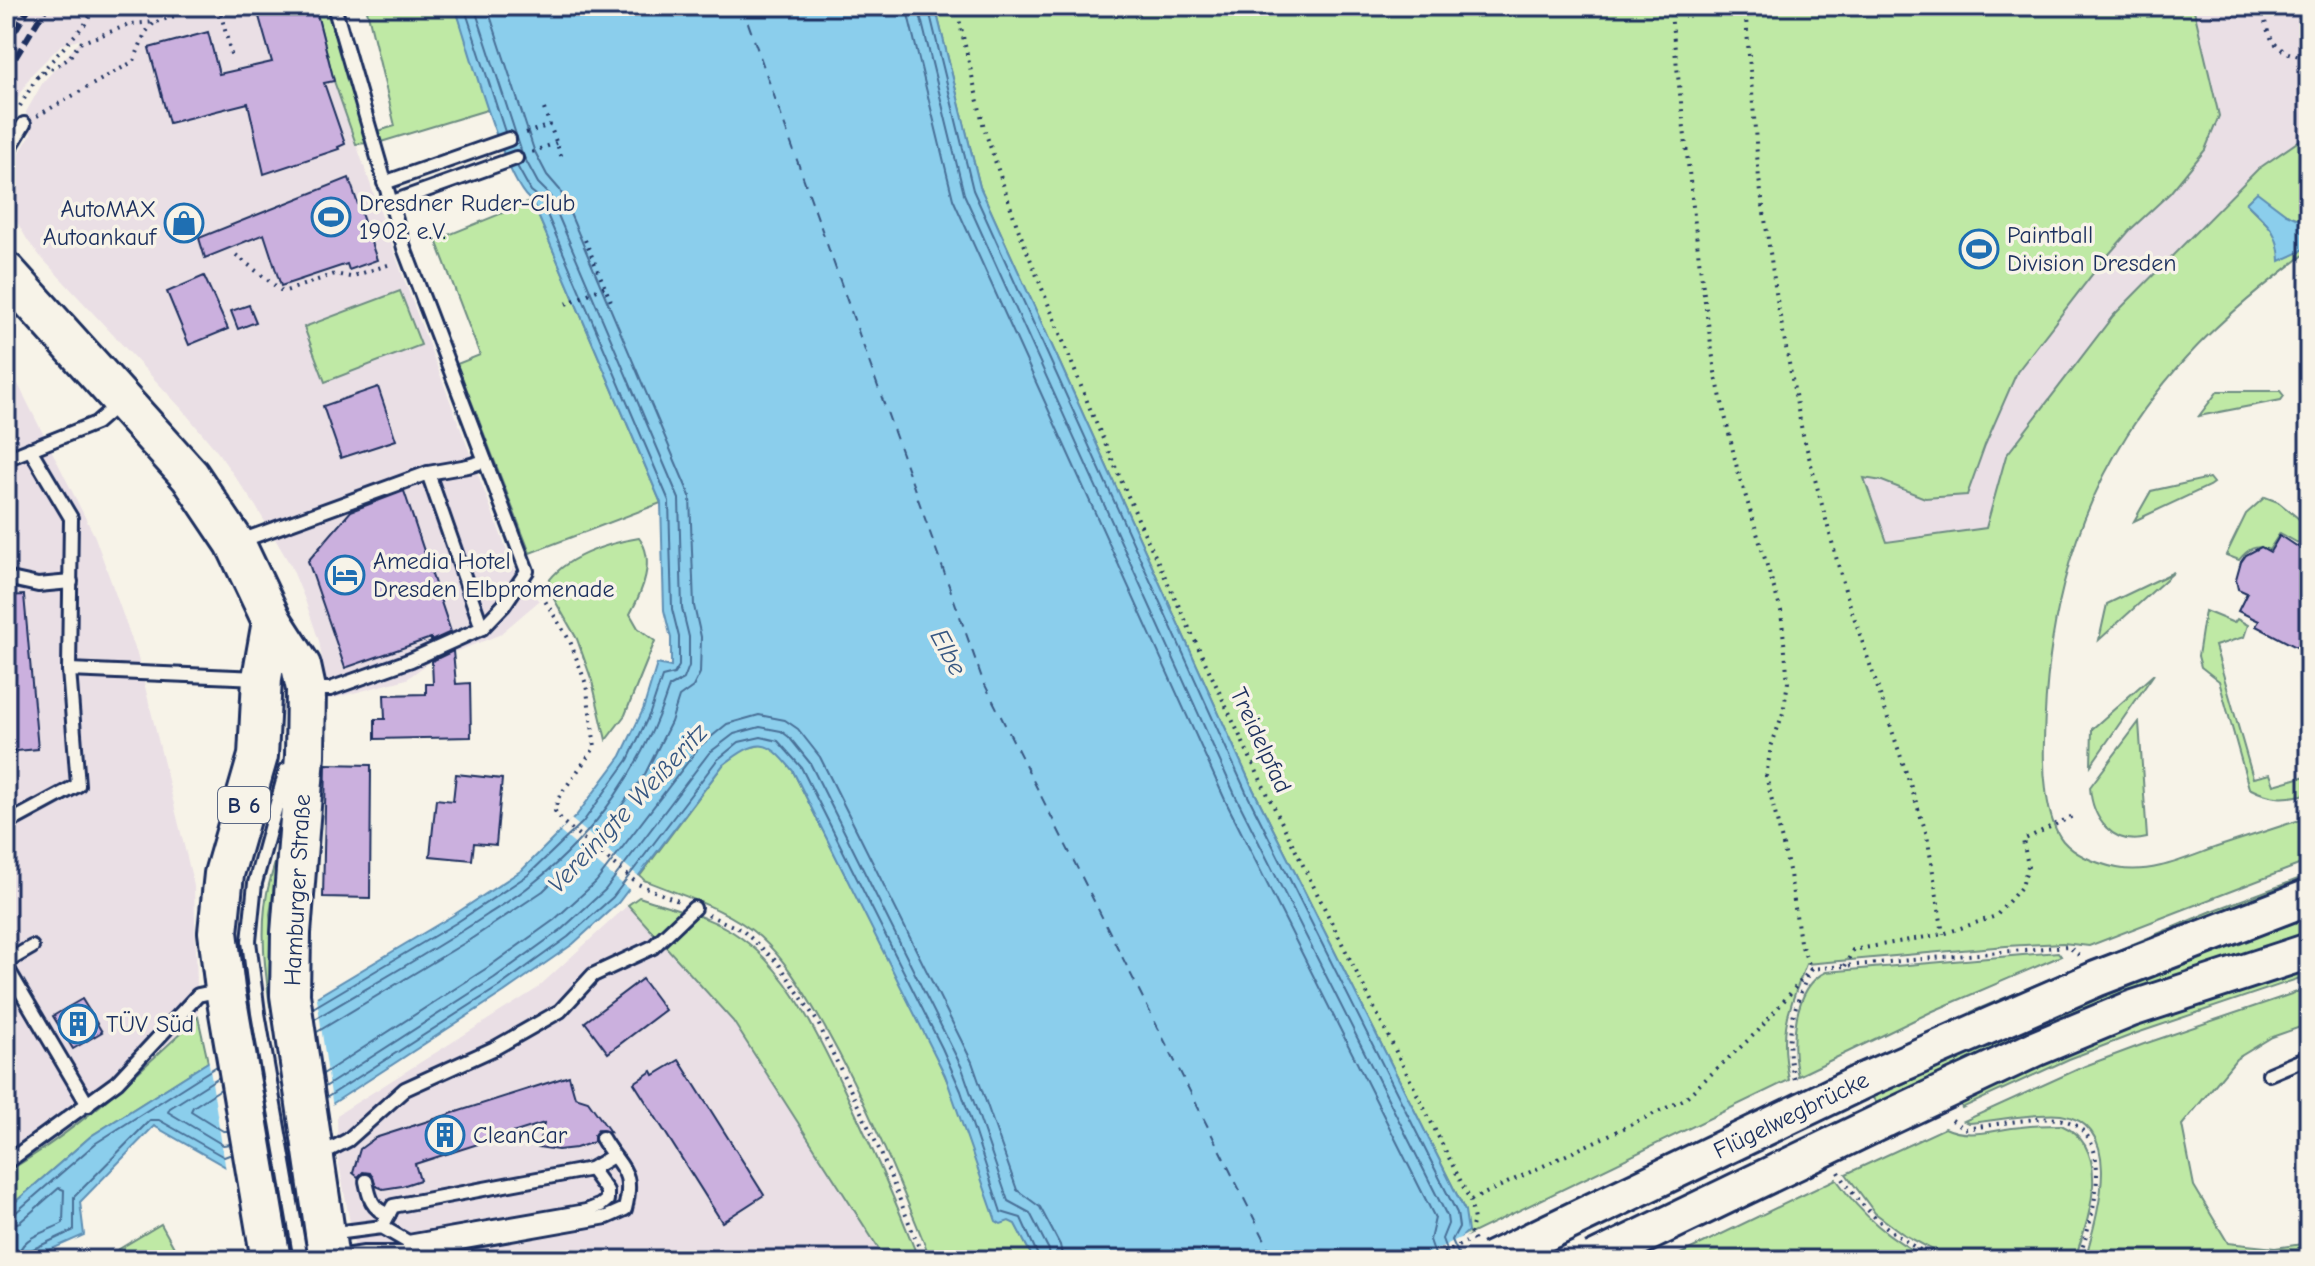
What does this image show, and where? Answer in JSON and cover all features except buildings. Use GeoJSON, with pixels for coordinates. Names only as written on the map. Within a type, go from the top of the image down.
{"type":"FeatureCollection","features":[{"type":"Feature","properties":{"kind":"main road","name":"Hamburger Straße"},"geometry":{"type":"LineString","coordinates":[[6,272],[190,476],[235,543],[272,621],[283,678],[305,756],[291,933],[260,1012],[289,1149],[321,1253]]}},
{"type":"Feature","properties":{"kind":"main road","name":"Hamburger Straße"},"geometry":{"type":"LineString","coordinates":[[271,1260],[289,1149],[260,1012],[225,989],[218,932],[224,874],[283,678]]}},
{"type":"Feature","properties":{"kind":"main road","name":"Flügelwegbrücke"},"geometry":{"type":"LineString","coordinates":[[1483,1253],[1865,1080],[2088,968],[2309,897]]}},
{"type":"Feature","properties":{"kind":"main road","name":"Flügelwegbrücke"},"geometry":{"type":"LineString","coordinates":[[1593,1260],[2037,1048],[2131,1009],[2309,951]]}},
{"type":"Feature","properties":{"kind":"lane"},"geometry":{"type":"LineString","coordinates":[[69,670],[283,678],[330,689],[411,660],[482,628],[504,605],[527,571],[408,258],[334,6]]}},
{"type":"Feature","properties":{"kind":"lane"},"geometry":{"type":"LineString","coordinates":[[6,154],[19,120]]}},
{"type":"Feature","properties":{"kind":"lane"},"geometry":{"type":"LineString","coordinates":[[384,183],[513,138]]}},
{"type":"Feature","properties":{"kind":"lane"},"geometry":{"type":"LineString","coordinates":[[390,203],[520,156]]}},
{"type":"Feature","properties":{"kind":"lane"},"geometry":{"type":"LineString","coordinates":[[6,459],[96,423],[123,399]]}},
{"type":"Feature","properties":{"kind":"lane"},"geometry":{"type":"LineString","coordinates":[[6,824],[78,785],[69,670],[71,518],[30,449]]}},
{"type":"Feature","properties":{"kind":"lane"},"geometry":{"type":"LineString","coordinates":[[235,543],[428,473],[485,461]]}},
{"type":"Feature","properties":{"kind":"lane"},"geometry":{"type":"LineString","coordinates":[[428,473],[482,628]]}},
{"type":"Feature","properties":{"kind":"lane"},"geometry":{"type":"LineString","coordinates":[[6,578],[38,585],[71,582]]}},
{"type":"Feature","properties":{"kind":"lane"},"geometry":{"type":"LineString","coordinates":[[260,1012],[249,941],[250,912],[288,760]]}},
{"type":"Feature","properties":{"kind":"lane"},"geometry":{"type":"LineString","coordinates":[[289,1149],[331,1149],[348,1140],[405,1089],[493,1049],[560,1011],[593,975],[653,947],[694,908]]}},
{"type":"Feature","properties":{"kind":"lane"},"geometry":{"type":"LineString","coordinates":[[32,947],[6,964],[88,1105]]}},
{"type":"Feature","properties":{"kind":"lane"},"geometry":{"type":"LineString","coordinates":[[6,1163],[117,1082],[198,995],[225,989]]}},
{"type":"Feature","properties":{"kind":"lane"},"geometry":{"type":"LineString","coordinates":[[2269,1074],[2309,1057]]}},
{"type":"Feature","properties":{"kind":"lane"},"geometry":{"type":"LineString","coordinates":[[321,1253],[403,1253],[607,1217],[625,1209],[631,1187],[627,1173],[602,1138]]}},
{"type":"Feature","properties":{"kind":"lane"},"geometry":{"type":"LineString","coordinates":[[321,1253],[382,1227],[393,1206],[591,1169],[613,1156]]}},
{"type":"Feature","properties":{"kind":"lane"},"geometry":{"type":"LineString","coordinates":[[382,1227],[408,1242],[573,1214],[607,1200],[607,1191],[591,1169]]}},
{"type":"Feature","properties":{"kind":"lane"},"geometry":{"type":"LineString","coordinates":[[366,1181],[372,1202],[381,1212],[389,1214]]}},
{"type":"Feature","properties":{"kind":"path"},"geometry":{"type":"LineString","coordinates":[[19,120],[37,77],[91,14],[78,6]]}},
{"type":"Feature","properties":{"kind":"path"},"geometry":{"type":"LineString","coordinates":[[37,77],[68,59],[80,43],[131,24],[156,22],[206,6]]}},
{"type":"Feature","properties":{"kind":"path"},"geometry":{"type":"LineString","coordinates":[[219,6],[232,58]]}},
{"type":"Feature","properties":{"kind":"path","name":"Treidelpfad"},"geometry":{"type":"LineString","coordinates":[[956,6],[984,128],[1017,226],[1093,416],[1263,785],[1470,1200],[1474,1220],[1470,1234],[1483,1253]]}},
{"type":"Feature","properties":{"kind":"path"},"geometry":{"type":"LineString","coordinates":[[1670,6],[1715,372],[1737,468],[1781,611],[1788,682],[1766,776],[1790,874],[1800,942],[1811,969]]}},
{"type":"Feature","properties":{"kind":"path"},"geometry":{"type":"LineString","coordinates":[[1745,6],[1759,179],[1778,306],[1802,431],[1845,590],[1927,835],[1943,934]]}},
{"type":"Feature","properties":{"kind":"path"},"geometry":{"type":"LineString","coordinates":[[2263,6],[2264,28],[2276,45],[2294,57],[2309,56]]}},
{"type":"Feature","properties":{"kind":"path"},"geometry":{"type":"LineString","coordinates":[[19,120],[134,61],[145,33],[156,22]]}},
{"type":"Feature","properties":{"kind":"path"},"geometry":{"type":"LineString","coordinates":[[544,109],[562,158]]}},
{"type":"Feature","properties":{"kind":"path"},"geometry":{"type":"LineString","coordinates":[[513,138],[550,125]]}},
{"type":"Feature","properties":{"kind":"path"},"geometry":{"type":"LineString","coordinates":[[520,156],[556,143]]}},
{"type":"Feature","properties":{"kind":"path"},"geometry":{"type":"LineString","coordinates":[[585,240],[612,304]]}},
{"type":"Feature","properties":{"kind":"path"},"geometry":{"type":"LineString","coordinates":[[236,255],[283,292],[335,274],[350,277],[408,258]]}},
{"type":"Feature","properties":{"kind":"path"},"geometry":{"type":"LineString","coordinates":[[566,304],[605,287]]}},
{"type":"Feature","properties":{"kind":"path"},"geometry":{"type":"LineString","coordinates":[[527,571],[570,641],[586,684],[595,747],[558,798],[555,811],[564,823],[638,884],[742,930],[779,964],[817,1021],[881,1153],[924,1260]]}},
{"type":"Feature","properties":{"kind":"path"},"geometry":{"type":"LineString","coordinates":[[1845,966],[1853,950],[1943,934],[1996,916],[2022,886],[2028,866],[2023,840],[2075,815]]}},
{"type":"Feature","properties":{"kind":"path"},"geometry":{"type":"LineString","coordinates":[[1470,1200],[1683,1100],[1758,1031],[1811,969],[2068,946],[2088,968]]}},
{"type":"Feature","properties":{"kind":"path"},"geometry":{"type":"LineString","coordinates":[[1952,1120],[1965,1129],[2057,1119],[2078,1126],[2092,1144],[2098,1170],[2090,1226],[2078,1260]]}},
{"type":"Feature","properties":{"kind":"shaded area"},"geometry":{"type":"Polygon","coordinates":[[[6,6],[315,6],[334,81],[405,282],[517,577],[539,601],[499,635],[429,662],[407,679],[323,701],[324,671],[319,641],[305,600],[291,566],[255,505],[181,408],[40,256],[6,203],[6,190],[15,160],[31,134],[26,112],[43,82],[82,39],[61,45],[32,74],[6,117],[6,6]]]}},
{"type":"Feature","properties":{"kind":"shaded area","name":"Paintball Division Dresden"},"geometry":{"type":"Polygon","coordinates":[[[1761,6],[2309,6],[2309,134],[2258,169],[2113,316],[2006,456],[1951,656],[1892,694],[1761,6]]]}},
{"type":"Feature","properties":{"kind":"shaded area"},"geometry":{"type":"Polygon","coordinates":[[[6,360],[95,537],[137,654],[194,886],[198,1017],[121,1090],[29,1159],[6,1172],[6,360]]]}},
{"type":"Feature","properties":{"kind":"shaded area"},"geometry":{"type":"Polygon","coordinates":[[[628,905],[733,1021],[886,1260],[357,1260],[338,1159],[337,1115],[535,990],[628,905]]]}},
{"type":"Feature","properties":{"kind":"green space"},"geometry":{"type":"Polygon","coordinates":[[[315,6],[326,6],[367,143],[356,144],[334,81],[315,6]]]}},
{"type":"Feature","properties":{"kind":"green space"},"geometry":{"type":"Polygon","coordinates":[[[366,6],[455,6],[490,109],[381,142],[378,131],[395,126],[366,6]]]}},
{"type":"Feature","properties":{"kind":"green space"},"geometry":{"type":"Polygon","coordinates":[[[935,6],[2193,6],[2219,116],[2205,150],[2170,193],[2130,230],[2098,267],[2017,372],[1967,495],[1925,498],[1882,481],[1864,478],[1887,542],[1986,528],[2006,456],[2113,316],[2258,169],[2309,134],[2309,211],[2299,219],[2286,214],[2257,193],[2246,203],[2271,228],[2279,243],[2300,252],[2309,243],[2309,251],[2209,334],[2166,381],[2127,435],[2089,507],[2064,582],[2056,621],[2046,700],[2044,752],[2046,793],[2057,831],[2068,846],[2095,862],[2130,870],[2155,867],[2309,817],[2309,861],[2089,946],[2063,943],[2006,946],[1806,964],[1794,995],[1785,1033],[1789,1080],[1460,1239],[1465,1211],[1253,789],[980,187],[935,6]]]}},
{"type":"Feature","properties":{"kind":"green space"},"geometry":{"type":"Polygon","coordinates":[[[532,201],[661,503],[530,553],[457,364],[480,355],[436,240],[532,201]]]}},
{"type":"Feature","properties":{"kind":"green space"},"geometry":{"type":"Polygon","coordinates":[[[400,291],[421,345],[325,382],[304,327],[400,291]]]}},
{"type":"Feature","properties":{"kind":"green space"},"geometry":{"type":"Polygon","coordinates":[[[2218,391],[2280,391],[2284,396],[2281,400],[2199,416],[2218,391]]]}},
{"type":"Feature","properties":{"kind":"green space"},"geometry":{"type":"Polygon","coordinates":[[[2209,478],[2213,483],[2209,486],[2134,521],[2151,491],[2209,478]]]}},
{"type":"Feature","properties":{"kind":"green space"},"geometry":{"type":"Polygon","coordinates":[[[2265,497],[2278,502],[2309,527],[2309,531],[2298,543],[2280,533],[2269,550],[2260,547],[2252,549],[2239,560],[2226,555],[2246,514],[2265,497]]]}},
{"type":"Feature","properties":{"kind":"green space"},"geometry":{"type":"Polygon","coordinates":[[[639,538],[647,566],[643,586],[630,614],[638,628],[655,641],[625,715],[606,740],[592,681],[577,639],[546,585],[575,559],[600,548],[639,538]]]}},
{"type":"Feature","properties":{"kind":"green space"},"geometry":{"type":"Polygon","coordinates":[[[2174,572],[2099,640],[2107,604],[2174,572]]]}},
{"type":"Feature","properties":{"kind":"green space"},"geometry":{"type":"Polygon","coordinates":[[[2205,611],[2234,623],[2237,619],[2248,625],[2244,637],[2215,646],[2253,778],[2270,774],[2274,785],[2309,775],[2309,793],[2278,797],[2249,788],[2219,681],[2201,667],[2198,656],[2205,611]]]}},
{"type":"Feature","properties":{"kind":"green space"},"geometry":{"type":"Polygon","coordinates":[[[2154,674],[2091,765],[2092,729],[2154,674]]]}},
{"type":"Feature","properties":{"kind":"green space"},"geometry":{"type":"Polygon","coordinates":[[[2139,722],[2147,838],[2135,840],[2114,834],[2106,828],[2095,809],[2090,787],[2139,722]]]}},
{"type":"Feature","properties":{"kind":"green space"},"geometry":{"type":"Polygon","coordinates":[[[761,745],[775,748],[793,771],[934,1051],[1009,1221],[1015,1223],[1034,1260],[931,1260],[854,1083],[788,968],[748,927],[705,904],[640,876],[723,765],[744,749],[761,745]]]}},
{"type":"Feature","properties":{"kind":"green space"},"geometry":{"type":"Polygon","coordinates":[[[287,825],[294,827],[274,889],[270,914],[275,1004],[270,1006],[264,950],[265,907],[287,825]]]}},
{"type":"Feature","properties":{"kind":"green space"},"geometry":{"type":"Polygon","coordinates":[[[2309,875],[2309,882],[2017,999],[1971,1012],[2212,911],[2309,875]]]}},
{"type":"Feature","properties":{"kind":"green space"},"geometry":{"type":"Polygon","coordinates":[[[639,897],[728,929],[757,951],[786,984],[810,1022],[851,1103],[919,1260],[886,1260],[733,1021],[628,905],[639,897]]]}},
{"type":"Feature","properties":{"kind":"green space"},"geometry":{"type":"Polygon","coordinates":[[[2309,908],[2309,934],[2113,999],[2001,1044],[1877,1104],[1871,1095],[1950,1058],[2309,908]]]}},
{"type":"Feature","properties":{"kind":"green space"},"geometry":{"type":"Polygon","coordinates":[[[2058,952],[2061,956],[1933,1011],[1798,1076],[1794,1049],[1801,1003],[1815,980],[1826,972],[2058,952]]]}},
{"type":"Feature","properties":{"kind":"green space"},"geometry":{"type":"Polygon","coordinates":[[[2309,968],[2309,975],[2069,1059],[1962,1108],[1960,1103],[2066,1054],[2135,1027],[2309,968]]]}},
{"type":"Feature","properties":{"kind":"green space"},"geometry":{"type":"Polygon","coordinates":[[[2309,988],[2309,1024],[2272,1037],[2236,1059],[2182,1125],[2194,1186],[2228,1243],[2275,1248],[2309,1243],[2309,1260],[2085,1260],[2100,1199],[2102,1176],[2094,1136],[2081,1122],[2061,1115],[1964,1121],[2085,1066],[2309,988]]]}},
{"type":"Feature","properties":{"kind":"green space"},"geometry":{"type":"Polygon","coordinates":[[[198,1017],[208,1062],[91,1136],[6,1210],[6,1172],[83,1120],[198,1017]]]}},
{"type":"Feature","properties":{"kind":"green space"},"geometry":{"type":"Polygon","coordinates":[[[2061,1125],[2077,1135],[2087,1150],[2092,1167],[2091,1205],[2074,1260],[1951,1260],[1903,1234],[1875,1213],[1846,1174],[1945,1128],[1973,1133],[2061,1125]]]}},
{"type":"Feature","properties":{"kind":"green space"},"geometry":{"type":"Polygon","coordinates":[[[1836,1179],[1856,1205],[1878,1226],[1930,1260],[1668,1260],[1836,1179]]]}},
{"type":"Feature","properties":{"kind":"green space"},"geometry":{"type":"Polygon","coordinates":[[[161,1224],[181,1260],[101,1260],[161,1224]]]}},
{"type":"Feature","properties":{"kind":"water"},"geometry":{"type":"Polygon","coordinates":[[[455,6],[935,6],[980,187],[1253,789],[1465,1211],[1468,1231],[1460,1239],[1470,1260],[1034,1260],[1015,1224],[996,1221],[945,1075],[793,771],[776,752],[761,746],[745,750],[723,765],[618,903],[573,944],[504,992],[335,1102],[226,1167],[154,1126],[80,1202],[84,1235],[27,1260],[6,1260],[6,1210],[91,1136],[522,870],[576,816],[621,756],[643,710],[657,664],[671,667],[671,638],[664,610],[661,503],[532,201],[522,190],[499,143],[455,6]]]}},
{"type":"Feature","properties":{"kind":"water"},"geometry":{"type":"Polygon","coordinates":[[[2257,192],[2286,214],[2298,219],[2309,211],[2309,243],[2300,252],[2280,261],[2274,235],[2266,222],[2246,203],[2257,192]]]}},
{"type":"Feature","properties":{"kind":"pier"},"geometry":{"type":"Polygon","coordinates":[[[571,819],[642,879],[632,892],[560,832],[571,819]]]}},
{"type":"Feature","properties":{"kind":"pier"},"geometry":{"type":"Polygon","coordinates":[[[316,992],[333,1108],[226,1171],[208,1057],[316,992]]]}},
{"type":"Feature","properties":{"kind":"pier"},"geometry":{"type":"Polygon","coordinates":[[[1470,1233],[1464,1239],[1474,1260],[1415,1260],[1470,1233]]]}},
{"type":"Feature","properties":{"kind":"ferry route"},"geometry":{"type":"LineString","coordinates":[[742,6],[983,681],[1275,1260]]}},
{"type":"Feature","properties":{"kind":"railway"},"geometry":{"type":"LineString","coordinates":[[6,46],[30,6]]}},
{"type":"Feature","properties":{"kind":"railway"},"geometry":{"type":"LineString","coordinates":[[6,73],[47,6]]}},
{"type":"Feature","properties":{"kind":"place","name":"Dresdner Ruder-Club 1902 e.V."},"geometry":{"type":"Point","coordinates":[331,217]}},
{"type":"Feature","properties":{"kind":"place","name":"AutoMAX Autoankauf"},"geometry":{"type":"Point","coordinates":[184,223]}},
{"type":"Feature","properties":{"kind":"place","name":"Paintball Division Dresden"},"geometry":{"type":"Point","coordinates":[1979,249]}},
{"type":"Feature","properties":{"kind":"place","name":"Amedia Hotel Dresden Elbpromenade"},"geometry":{"type":"Point","coordinates":[345,575]}},
{"type":"Feature","properties":{"kind":"place","name":"TÜV Süd"},"geometry":{"type":"Point","coordinates":[78,1024]}},
{"type":"Feature","properties":{"kind":"place","name":"CleanCar"},"geometry":{"type":"Point","coordinates":[445,1135]}},
{"type":"Feature","properties":{"kind":"water label","name":"Elbe"},"geometry":{"type":"Point","coordinates":[949,652]}},
{"type":"Feature","properties":{"kind":"water label","name":"Vereinigte Weißeritz"},"geometry":{"type":"Point","coordinates":[627,808]}}]}
